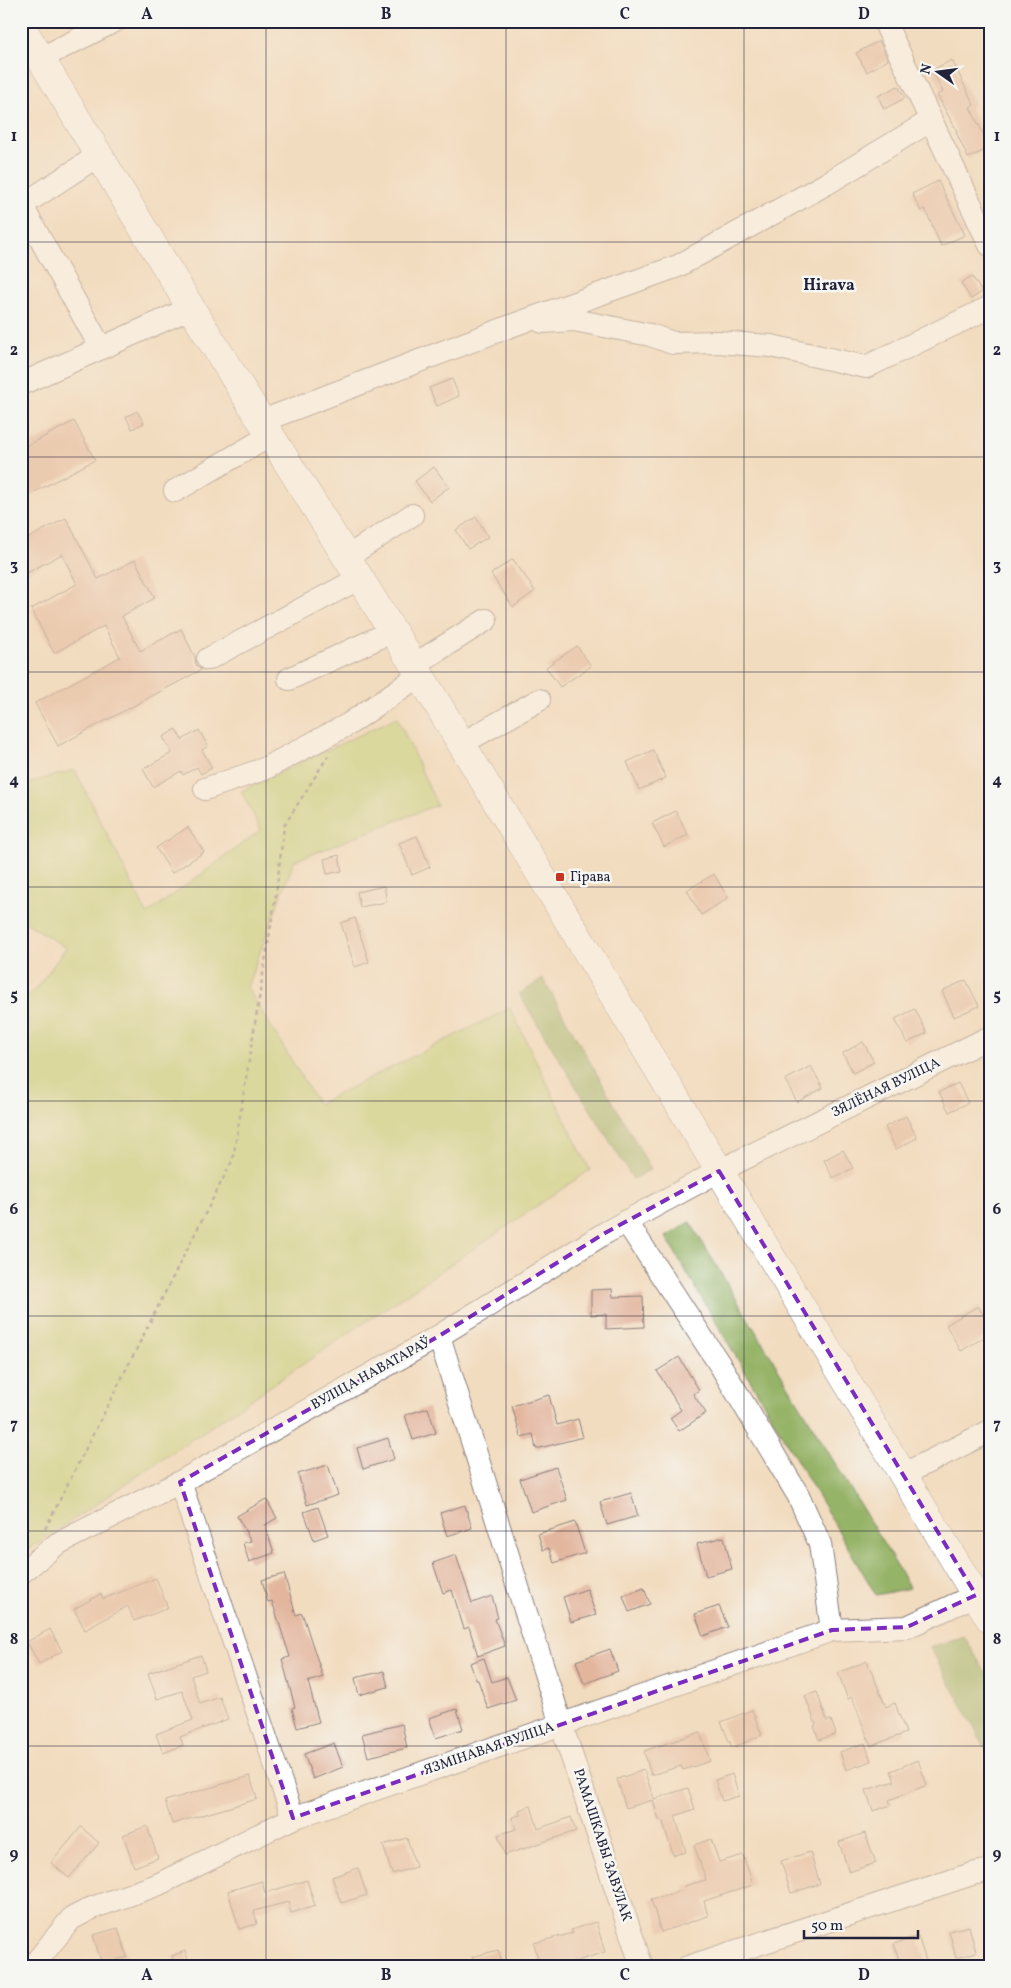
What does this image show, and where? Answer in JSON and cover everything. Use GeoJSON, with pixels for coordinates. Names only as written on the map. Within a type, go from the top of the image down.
{"type":"FeatureCollection","features":[{"type":"Feature","properties":{"kind":"main road"},"geometry":{"type":"LineString","coordinates":[[21,26],[191,308],[417,670],[990,1619]]}},
{"type":"Feature","properties":{"kind":"street"},"geometry":{"type":"LineString","coordinates":[[41,58],[115,21]]}},
{"type":"Feature","properties":{"kind":"street"},"geometry":{"type":"LineString","coordinates":[[884,21],[990,244]]}},
{"type":"Feature","properties":{"kind":"street"},"geometry":{"type":"LineString","coordinates":[[175,491],[267,428],[516,324],[678,266],[826,184],[930,121]]}},
{"type":"Feature","properties":{"kind":"street"},"geometry":{"type":"LineString","coordinates":[[99,155],[22,206],[100,348]]}},
{"type":"Feature","properties":{"kind":"street"},"geometry":{"type":"LineString","coordinates":[[516,324],[574,320],[650,335],[672,343],[717,342],[771,346],[866,367],[990,307]]}},
{"type":"Feature","properties":{"kind":"street"},"geometry":{"type":"LineString","coordinates":[[21,384],[191,308]]}},
{"type":"Feature","properties":{"kind":"street"},"geometry":{"type":"LineString","coordinates":[[208,659],[354,568],[412,515]]}},
{"type":"Feature","properties":{"kind":"street"},"geometry":{"type":"LineString","coordinates":[[205,789],[264,769],[340,728],[486,620]]}},
{"type":"Feature","properties":{"kind":"street"},"geometry":{"type":"LineString","coordinates":[[289,679],[393,631]]}},
{"type":"Feature","properties":{"kind":"street"},"geometry":{"type":"LineString","coordinates":[[462,744],[539,700]]}},
{"type":"Feature","properties":{"kind":"street","name":"ЗЯЛЁНАЯ ВУЛІЦА"},"geometry":{"type":"LineString","coordinates":[[719,1171],[990,1037]]}},
{"type":"Feature","properties":{"kind":"street","name":"ВУЛІЦА НАВАТАРАЎ"},"geometry":{"type":"LineString","coordinates":[[21,1574],[57,1544],[180,1482],[439,1336],[626,1221],[719,1171]]}},
{"type":"Feature","properties":{"kind":"street"},"geometry":{"type":"LineString","coordinates":[[626,1221],[722,1368],[798,1495],[820,1544],[832,1630]]}},
{"type":"Feature","properties":{"kind":"street","name":"РАМАШКАВЫ ЗАВУЛАК"},"geometry":{"type":"LineString","coordinates":[[439,1336],[562,1724],[642,1967]]}},
{"type":"Feature","properties":{"kind":"street"},"geometry":{"type":"LineString","coordinates":[[902,1475],[985,1433]]}},
{"type":"Feature","properties":{"kind":"street"},"geometry":{"type":"LineString","coordinates":[[180,1482],[293,1818]]}},
{"type":"Feature","properties":{"kind":"street","name":"ЯЗМІНАВАЯ ВУЛІЦА"},"geometry":{"type":"LineString","coordinates":[[32,1967],[72,1919],[92,1908],[157,1885],[293,1818],[832,1630],[907,1628],[976,1595]]}},
{"type":"Feature","properties":{"kind":"street"},"geometry":{"type":"LineString","coordinates":[[688,1967],[972,1874],[990,1870]]}},
{"type":"Feature","properties":{"kind":"path"},"geometry":{"type":"LineString","coordinates":[[42,1536],[233,1159],[276,894],[284,826],[329,755]]}},
{"type":"Feature","properties":{"kind":"highlighted area"},"geometry":{"type":"Polygon","coordinates":[[[719,1171],[976,1595],[907,1627],[832,1630],[293,1818],[180,1482],[439,1336],[605,1233],[719,1171]]]}},
{"type":"Feature","properties":{"kind":"green space"},"geometry":{"type":"Polygon","coordinates":[[[397,717],[437,805],[294,861],[247,987],[318,1104],[510,1008],[590,1170],[21,1555],[21,1000],[35,990],[66,948],[21,919],[21,785],[75,770],[147,914],[261,830],[241,791],[397,717]]]}},
{"type":"Feature","properties":{"kind":"green space"},"geometry":{"type":"Polygon","coordinates":[[[543,979],[651,1169],[633,1179],[519,994],[543,979]]]}},
{"type":"Feature","properties":{"kind":"green space"},"geometry":{"type":"Polygon","coordinates":[[[690,1222],[910,1588],[876,1595],[666,1237],[690,1222]]]}},
{"type":"Feature","properties":{"kind":"green space"},"geometry":{"type":"Polygon","coordinates":[[[964,1636],[990,1680],[990,1756],[930,1647],[964,1636]]]}},
{"type":"Feature","properties":{"kind":"building"},"geometry":{"type":"Polygon","coordinates":[[[879,41],[888,60],[867,72],[856,53],[879,41]]]}},
{"type":"Feature","properties":{"kind":"building"},"geometry":{"type":"Polygon","coordinates":[[[952,60],[974,105],[970,107],[990,148],[968,158],[957,131],[937,95],[943,92],[932,70],[952,60]]]}},
{"type":"Feature","properties":{"kind":"building"},"geometry":{"type":"Polygon","coordinates":[[[898,86],[905,98],[884,109],[878,96],[898,86]]]}},
{"type":"Feature","properties":{"kind":"building"},"geometry":{"type":"Polygon","coordinates":[[[938,181],[965,235],[941,246],[925,209],[921,211],[912,194],[938,181]]]}},
{"type":"Feature","properties":{"kind":"building"},"geometry":{"type":"Polygon","coordinates":[[[972,276],[982,292],[971,299],[961,283],[972,276]]]}},
{"type":"Feature","properties":{"kind":"building"},"geometry":{"type":"Polygon","coordinates":[[[452,379],[459,396],[437,406],[429,388],[452,379]]]}},
{"type":"Feature","properties":{"kind":"building"},"geometry":{"type":"Polygon","coordinates":[[[137,411],[144,423],[132,429],[126,417],[137,411]]]}},
{"type":"Feature","properties":{"kind":"building"},"geometry":{"type":"Polygon","coordinates":[[[74,421],[95,460],[21,499],[21,449],[74,421]]]}},
{"type":"Feature","properties":{"kind":"building"},"geometry":{"type":"Polygon","coordinates":[[[434,467],[449,487],[430,501],[415,481],[434,467]]]}},
{"type":"Feature","properties":{"kind":"building"},"geometry":{"type":"Polygon","coordinates":[[[476,517],[488,537],[468,549],[456,530],[476,517]]]}},
{"type":"Feature","properties":{"kind":"building"},"geometry":{"type":"Polygon","coordinates":[[[66,518],[98,579],[135,560],[155,598],[122,616],[140,651],[181,629],[195,657],[196,665],[201,670],[58,746],[35,703],[120,657],[104,626],[54,653],[31,609],[77,584],[62,554],[21,576],[21,542],[66,518]]]}},
{"type":"Feature","properties":{"kind":"building"},"geometry":{"type":"Polygon","coordinates":[[[513,559],[535,591],[513,607],[491,574],[513,559]]]}},
{"type":"Feature","properties":{"kind":"building"},"geometry":{"type":"Polygon","coordinates":[[[577,646],[591,666],[560,687],[546,667],[577,646]]]}},
{"type":"Feature","properties":{"kind":"building"},"geometry":{"type":"Polygon","coordinates":[[[176,729],[182,740],[199,730],[208,746],[202,750],[212,768],[201,774],[197,767],[183,775],[181,771],[153,787],[143,769],[172,753],[163,737],[176,729]]]}},
{"type":"Feature","properties":{"kind":"building"},"geometry":{"type":"Polygon","coordinates":[[[653,750],[666,778],[639,790],[627,762],[653,750]]]}},
{"type":"Feature","properties":{"kind":"building"},"geometry":{"type":"Polygon","coordinates":[[[676,811],[688,835],[664,847],[652,823],[676,811]]]}},
{"type":"Feature","properties":{"kind":"building"},"geometry":{"type":"Polygon","coordinates":[[[188,827],[204,852],[172,873],[156,848],[188,827]]]}},
{"type":"Feature","properties":{"kind":"building"},"geometry":{"type":"Polygon","coordinates":[[[417,836],[430,867],[412,875],[399,843],[417,836]]]}},
{"type":"Feature","properties":{"kind":"building"},"geometry":{"type":"Polygon","coordinates":[[[339,855],[342,871],[327,874],[324,859],[339,855]]]}},
{"type":"Feature","properties":{"kind":"building"},"geometry":{"type":"Polygon","coordinates":[[[714,874],[728,898],[701,915],[687,890],[714,874]]]}},
{"type":"Feature","properties":{"kind":"building"},"geometry":{"type":"Polygon","coordinates":[[[384,886],[387,902],[360,907],[357,892],[384,886]]]}},
{"type":"Feature","properties":{"kind":"building"},"geometry":{"type":"Polygon","coordinates":[[[355,918],[369,962],[355,967],[341,923],[355,918]]]}},
{"type":"Feature","properties":{"kind":"building"},"geometry":{"type":"Polygon","coordinates":[[[966,980],[979,1006],[954,1017],[942,991],[966,980]]]}},
{"type":"Feature","properties":{"kind":"building"},"geometry":{"type":"Polygon","coordinates":[[[915,1009],[927,1033],[907,1043],[895,1019],[915,1009]]]}},
{"type":"Feature","properties":{"kind":"building"},"geometry":{"type":"Polygon","coordinates":[[[863,1042],[874,1062],[853,1073],[843,1053],[863,1042]]]}},
{"type":"Feature","properties":{"kind":"building"},"geometry":{"type":"Polygon","coordinates":[[[811,1066],[823,1088],[797,1102],[785,1080],[811,1066]]]}},
{"type":"Feature","properties":{"kind":"building"},"geometry":{"type":"Polygon","coordinates":[[[958,1083],[968,1103],[949,1112],[939,1092],[958,1083]]]}},
{"type":"Feature","properties":{"kind":"building"},"geometry":{"type":"Polygon","coordinates":[[[906,1116],[917,1138],[896,1149],[885,1127],[906,1116]]]}},
{"type":"Feature","properties":{"kind":"building"},"geometry":{"type":"Polygon","coordinates":[[[843,1150],[853,1168],[833,1178],[824,1160],[843,1150]]]}},
{"type":"Feature","properties":{"kind":"building"},"geometry":{"type":"Polygon","coordinates":[[[612,1289],[613,1297],[643,1296],[644,1327],[606,1329],[606,1314],[591,1315],[591,1290],[612,1289]]]}},
{"type":"Feature","properties":{"kind":"building"},"geometry":{"type":"Polygon","coordinates":[[[978,1306],[990,1326],[990,1334],[961,1351],[946,1325],[978,1306]]]}},
{"type":"Feature","properties":{"kind":"building"},"geometry":{"type":"Polygon","coordinates":[[[679,1357],[699,1390],[693,1394],[706,1413],[679,1431],[670,1418],[681,1410],[657,1371],[679,1357]]]}},
{"type":"Feature","properties":{"kind":"building"},"geometry":{"type":"Polygon","coordinates":[[[549,1395],[557,1425],[578,1419],[583,1437],[536,1449],[533,1434],[521,1437],[512,1406],[549,1395]]]}},
{"type":"Feature","properties":{"kind":"building"},"geometry":{"type":"Polygon","coordinates":[[[428,1408],[436,1433],[413,1440],[405,1415],[428,1408]]]}},
{"type":"Feature","properties":{"kind":"building"},"geometry":{"type":"Polygon","coordinates":[[[388,1438],[394,1459],[363,1469],[357,1448],[388,1438]]]}},
{"type":"Feature","properties":{"kind":"building"},"geometry":{"type":"Polygon","coordinates":[[[328,1465],[338,1495],[307,1505],[298,1474],[328,1465]]]}},
{"type":"Feature","properties":{"kind":"building"},"geometry":{"type":"Polygon","coordinates":[[[556,1467],[567,1500],[531,1512],[520,1479],[556,1467]]]}},
{"type":"Feature","properties":{"kind":"building"},"geometry":{"type":"Polygon","coordinates":[[[631,1493],[638,1516],[607,1525],[600,1502],[631,1493]]]}},
{"type":"Feature","properties":{"kind":"building"},"geometry":{"type":"Polygon","coordinates":[[[266,1499],[277,1518],[265,1525],[274,1553],[249,1562],[243,1543],[251,1541],[237,1516],[266,1499]]]}},
{"type":"Feature","properties":{"kind":"building"},"geometry":{"type":"Polygon","coordinates":[[[465,1505],[472,1528],[447,1536],[440,1513],[465,1505]]]}},
{"type":"Feature","properties":{"kind":"building"},"geometry":{"type":"Polygon","coordinates":[[[318,1507],[328,1535],[314,1540],[304,1512],[318,1507]]]}},
{"type":"Feature","properties":{"kind":"building"},"geometry":{"type":"Polygon","coordinates":[[[575,1522],[585,1553],[554,1563],[549,1548],[543,1550],[538,1534],[575,1522]]]}},
{"type":"Feature","properties":{"kind":"building"},"geometry":{"type":"Polygon","coordinates":[[[724,1537],[732,1569],[706,1576],[697,1544],[724,1537]]]}},
{"type":"Feature","properties":{"kind":"building"},"geometry":{"type":"Polygon","coordinates":[[[456,1555],[472,1603],[492,1596],[498,1618],[495,1619],[505,1646],[478,1656],[469,1627],[464,1629],[452,1590],[443,1593],[433,1563],[456,1555]]]}},
{"type":"Feature","properties":{"kind":"building"},"geometry":{"type":"Polygon","coordinates":[[[284,1574],[296,1615],[302,1613],[323,1677],[308,1682],[319,1722],[297,1728],[292,1708],[295,1707],[282,1659],[290,1657],[272,1601],[268,1602],[262,1580],[284,1574]]]}},
{"type":"Feature","properties":{"kind":"building"},"geometry":{"type":"Polygon","coordinates":[[[156,1578],[168,1608],[134,1621],[128,1606],[85,1630],[74,1609],[101,1594],[103,1599],[156,1578]]]}},
{"type":"Feature","properties":{"kind":"building"},"geometry":{"type":"Polygon","coordinates":[[[644,1588],[650,1604],[629,1612],[623,1596],[644,1588]]]}},
{"type":"Feature","properties":{"kind":"building"},"geometry":{"type":"Polygon","coordinates":[[[587,1589],[596,1615],[571,1622],[563,1597],[587,1589]]]}},
{"type":"Feature","properties":{"kind":"building"},"geometry":{"type":"Polygon","coordinates":[[[719,1606],[728,1627],[703,1636],[695,1614],[719,1606]]]}},
{"type":"Feature","properties":{"kind":"building"},"geometry":{"type":"Polygon","coordinates":[[[50,1629],[62,1651],[39,1664],[27,1642],[50,1629]]]}},
{"type":"Feature","properties":{"kind":"building"},"geometry":{"type":"Polygon","coordinates":[[[610,1649],[618,1671],[584,1684],[576,1661],[610,1649]]]}},
{"type":"Feature","properties":{"kind":"building"},"geometry":{"type":"Polygon","coordinates":[[[201,1655],[206,1671],[191,1676],[200,1704],[220,1697],[228,1719],[180,1737],[183,1745],[163,1753],[156,1734],[193,1720],[182,1691],[157,1699],[148,1673],[201,1655]]]}},
{"type":"Feature","properties":{"kind":"building"},"geometry":{"type":"Polygon","coordinates":[[[484,1658],[492,1682],[507,1677],[516,1700],[488,1709],[470,1663],[484,1658]]]}},
{"type":"Feature","properties":{"kind":"building"},"geometry":{"type":"Polygon","coordinates":[[[867,1661],[886,1707],[895,1703],[906,1733],[871,1746],[852,1697],[848,1699],[838,1673],[867,1661]]]}},
{"type":"Feature","properties":{"kind":"building"},"geometry":{"type":"Polygon","coordinates":[[[384,1671],[388,1687],[359,1695],[355,1678],[384,1671]]]}},
{"type":"Feature","properties":{"kind":"building"},"geometry":{"type":"Polygon","coordinates":[[[817,1692],[827,1721],[831,1720],[836,1734],[819,1740],[814,1726],[816,1725],[805,1696],[817,1692]]]}},
{"type":"Feature","properties":{"kind":"building"},"geometry":{"type":"Polygon","coordinates":[[[457,1709],[463,1729],[436,1738],[429,1718],[457,1709]]]}},
{"type":"Feature","properties":{"kind":"building"},"geometry":{"type":"Polygon","coordinates":[[[752,1710],[762,1735],[732,1748],[721,1722],[752,1710]]]}},
{"type":"Feature","properties":{"kind":"building"},"geometry":{"type":"Polygon","coordinates":[[[402,1724],[407,1748],[368,1757],[362,1734],[402,1724]]]}},
{"type":"Feature","properties":{"kind":"building"},"geometry":{"type":"Polygon","coordinates":[[[700,1732],[710,1761],[683,1770],[681,1766],[651,1775],[644,1751],[700,1732]]]}},
{"type":"Feature","properties":{"kind":"building"},"geometry":{"type":"Polygon","coordinates":[[[334,1743],[343,1767],[313,1779],[304,1754],[334,1743]]]}},
{"type":"Feature","properties":{"kind":"building"},"geometry":{"type":"Polygon","coordinates":[[[865,1743],[871,1761],[846,1770],[840,1752],[865,1743]]]}},
{"type":"Feature","properties":{"kind":"building"},"geometry":{"type":"Polygon","coordinates":[[[918,1760],[927,1785],[889,1800],[891,1805],[873,1811],[866,1790],[895,1781],[891,1771],[918,1760]]]}},
{"type":"Feature","properties":{"kind":"building"},"geometry":{"type":"Polygon","coordinates":[[[644,1770],[654,1799],[688,1788],[695,1809],[675,1816],[686,1852],[673,1855],[662,1819],[659,1820],[653,1800],[626,1808],[617,1779],[644,1770]]]}},
{"type":"Feature","properties":{"kind":"building"},"geometry":{"type":"Polygon","coordinates":[[[732,1774],[739,1796],[722,1801],[715,1780],[732,1774]]]}},
{"type":"Feature","properties":{"kind":"building"},"geometry":{"type":"Polygon","coordinates":[[[250,1776],[257,1799],[172,1824],[165,1801],[250,1776]]]}},
{"type":"Feature","properties":{"kind":"building"},"geometry":{"type":"Polygon","coordinates":[[[531,1806],[538,1829],[571,1817],[576,1831],[505,1855],[498,1835],[516,1829],[512,1817],[520,1815],[519,1810],[531,1806]]]}},
{"type":"Feature","properties":{"kind":"building"},"geometry":{"type":"Polygon","coordinates":[[[147,1826],[158,1858],[134,1867],[123,1835],[147,1826]]]}},
{"type":"Feature","properties":{"kind":"building"},"geometry":{"type":"Polygon","coordinates":[[[81,1827],[99,1843],[69,1878],[51,1863],[81,1827]]]}},
{"type":"Feature","properties":{"kind":"building"},"geometry":{"type":"Polygon","coordinates":[[[865,1833],[876,1863],[849,1872],[839,1842],[865,1833]]]}},
{"type":"Feature","properties":{"kind":"building"},"geometry":{"type":"Polygon","coordinates":[[[407,1838],[416,1867],[392,1874],[383,1845],[407,1838]]]}},
{"type":"Feature","properties":{"kind":"building"},"geometry":{"type":"Polygon","coordinates":[[[711,1839],[719,1862],[743,1855],[753,1885],[704,1901],[708,1916],[661,1932],[651,1899],[685,1890],[684,1886],[706,1880],[694,1845],[711,1839]]]}},
{"type":"Feature","properties":{"kind":"building"},"geometry":{"type":"Polygon","coordinates":[[[810,1852],[820,1884],[791,1893],[781,1861],[810,1852]]]}},
{"type":"Feature","properties":{"kind":"building"},"geometry":{"type":"Polygon","coordinates":[[[358,1868],[367,1895],[341,1903],[332,1877],[358,1868]]]}},
{"type":"Feature","properties":{"kind":"building"},"geometry":{"type":"Polygon","coordinates":[[[307,1880],[315,1906],[291,1913],[288,1902],[254,1911],[257,1924],[239,1929],[228,1891],[262,1881],[265,1893],[307,1880]]]}},
{"type":"Feature","properties":{"kind":"building"},"geometry":{"type":"Polygon","coordinates":[[[596,1922],[605,1952],[559,1967],[540,1967],[534,1943],[573,1933],[571,1930],[596,1922]]]}},
{"type":"Feature","properties":{"kind":"building"},"geometry":{"type":"Polygon","coordinates":[[[969,1926],[976,1952],[956,1958],[949,1931],[969,1926]]]}},
{"type":"Feature","properties":{"kind":"building"},"geometry":{"type":"Polygon","coordinates":[[[118,1928],[127,1957],[102,1964],[93,1935],[118,1928]]]}},
{"type":"Feature","properties":{"kind":"building"},"geometry":{"type":"Polygon","coordinates":[[[918,1936],[927,1964],[920,1967],[901,1967],[894,1944],[918,1936]]]}},
{"type":"Feature","properties":{"kind":"building"},"geometry":{"type":"Polygon","coordinates":[[[498,1950],[503,1967],[475,1967],[472,1957],[498,1950]]]}},
{"type":"Feature","properties":{"kind":"building"},"geometry":{"type":"Polygon","coordinates":[[[185,1951],[191,1967],[176,1967],[172,1956],[185,1951]]]}},
{"type":"Feature","properties":{"kind":"place","name":"Гірава"},"geometry":{"type":"Point","coordinates":[560,877]}},
{"type":"Feature","properties":{"kind":"district","name":"Hirava"},"geometry":{"type":"Point","coordinates":[829,286]}}]}
